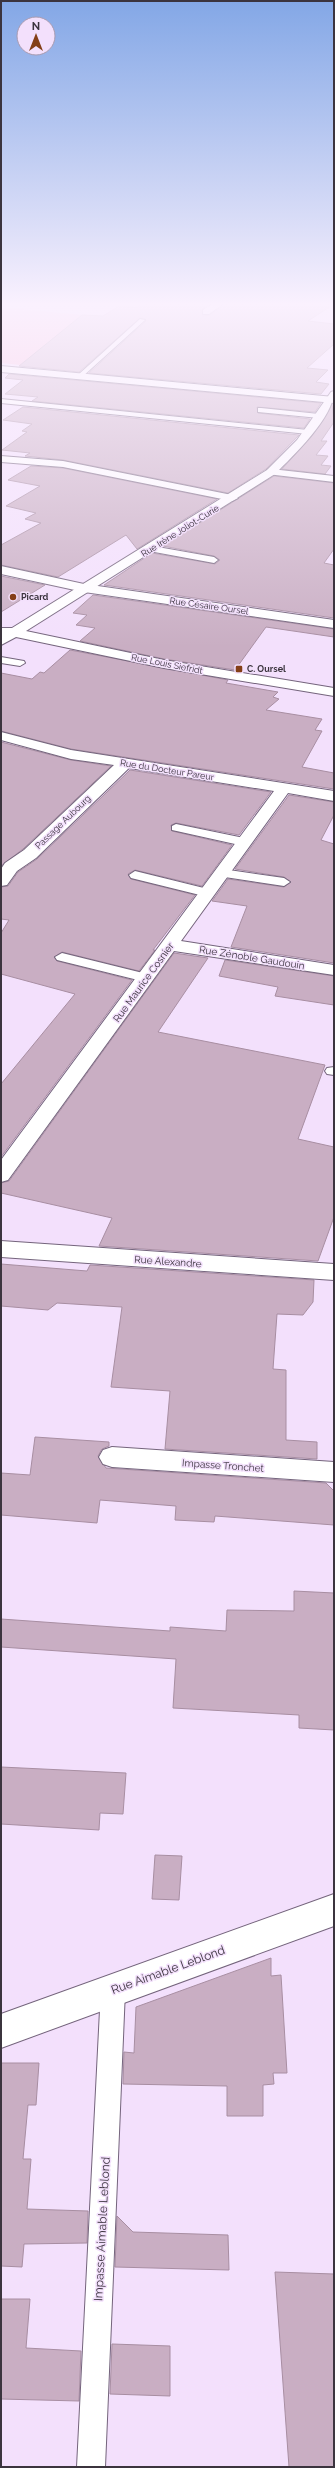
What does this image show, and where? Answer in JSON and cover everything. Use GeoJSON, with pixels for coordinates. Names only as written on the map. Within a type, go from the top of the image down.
{"type":"FeatureCollection","features":[{"type":"Feature","properties":{"kind":"street","name":"Rue Irène Joliot-Curie"},"geometry":{"type":"LineString","coordinates":[[1,641],[84,588],[152,549],[271,472],[288,456],[319,416]]}},
{"type":"Feature","properties":{"kind":"street"},"geometry":{"type":"LineString","coordinates":[[1,459],[64,464],[232,498]]}},
{"type":"Feature","properties":{"kind":"street"},"geometry":{"type":"LineString","coordinates":[[271,472],[334,479]]}},
{"type":"Feature","properties":{"kind":"street","name":"Rue Césaire Oursel"},"geometry":{"type":"LineString","coordinates":[[1,570],[84,588],[334,624]]}},
{"type":"Feature","properties":{"kind":"street","name":"Rue Louis Siefridt"},"geometry":{"type":"LineString","coordinates":[[1,630],[170,665],[334,692]]}},
{"type":"Feature","properties":{"kind":"street","name":"Rue du Docteur Pareur"},"geometry":{"type":"LineString","coordinates":[[1,736],[71,754],[334,796]]}},
{"type":"Feature","properties":{"kind":"street","name":"Passage Aubourg"},"geometry":{"type":"LineString","coordinates":[[1,881],[11,867],[30,854],[125,763]]}},
{"type":"Feature","properties":{"kind":"street","name":"Rue Maurice Cosnier"},"geometry":{"type":"LineString","coordinates":[[1,1175],[284,788]]}},
{"type":"Feature","properties":{"kind":"street","name":"Rue Zénoble Gaudouin"},"geometry":{"type":"LineString","coordinates":[[170,945],[334,970]]}},
{"type":"Feature","properties":{"kind":"street","name":"Rue Alexandre"},"geometry":{"type":"LineString","coordinates":[[1,1249],[334,1272]]}},
{"type":"Feature","properties":{"kind":"street","name":"Impasse Tronchet"},"geometry":{"type":"LineString","coordinates":[[112,1458],[334,1472]]}},
{"type":"Feature","properties":{"kind":"street","name":"Rue Aimable Leblond"},"geometry":{"type":"LineString","coordinates":[[1,2031],[334,1910]]}},
{"type":"Feature","properties":{"kind":"lane"},"geometry":{"type":"LineString","coordinates":[[151,416],[308,432]]}},
{"type":"Feature","properties":{"kind":"lane"},"geometry":{"type":"LineString","coordinates":[[152,549],[214,560]]}},
{"type":"Feature","properties":{"kind":"lane"},"geometry":{"type":"LineString","coordinates":[[1,660],[20,663]]}},
{"type":"Feature","properties":{"kind":"lane"},"geometry":{"type":"LineString","coordinates":[[176,828],[244,842]]}},
{"type":"Feature","properties":{"kind":"lane"},"geometry":{"type":"LineString","coordinates":[[222,873],[284,882]]}},
{"type":"Feature","properties":{"kind":"lane"},"geometry":{"type":"LineString","coordinates":[[135,875],[208,893]]}},
{"type":"Feature","properties":{"kind":"lane"},"geometry":{"type":"LineString","coordinates":[[62,957],[146,978]]}},
{"type":"Feature","properties":{"kind":"lane","name":"Impasse Aimable Leblond"},"geometry":{"type":"LineString","coordinates":[[91,2467],[113,1990]]}},
{"type":"Feature","properties":{"kind":"building"},"geometry":{"type":"Polygon","coordinates":[[[9,416],[113,416],[299,435],[266,469],[228,493],[63,460],[25,456],[30,453],[2,450],[27,432],[22,431],[32,424],[3,420],[9,416]]]}},
{"type":"Feature","properties":{"kind":"building"},"geometry":{"type":"Polygon","coordinates":[[[185,416],[286,416],[310,419],[304,428],[185,416]]]}},
{"type":"Feature","properties":{"kind":"building"},"geometry":{"type":"Polygon","coordinates":[[[324,416],[333,416],[334,422],[321,441],[327,441],[316,455],[328,456],[321,465],[331,466],[325,474],[282,469],[312,436],[324,416]]]}},
{"type":"Feature","properties":{"kind":"building"},"geometry":{"type":"Polygon","coordinates":[[[31,466],[63,468],[217,499],[137,549],[126,535],[58,577],[1,565],[1,545],[41,523],[25,519],[36,513],[6,506],[40,486],[8,480],[31,466]]]}},
{"type":"Feature","properties":{"kind":"building"},"geometry":{"type":"Polygon","coordinates":[[[274,476],[334,483],[334,549],[324,563],[334,565],[334,618],[104,585],[152,553],[215,564],[220,560],[214,556],[163,546],[274,476]]]}},
{"type":"Feature","properties":{"kind":"building"},"geometry":{"type":"Polygon","coordinates":[[[1,576],[45,585],[1,612],[1,576]]]}},
{"type":"Feature","properties":{"kind":"building"},"geometry":{"type":"Polygon","coordinates":[[[93,595],[334,629],[334,637],[266,627],[235,670],[164,659],[80,641],[95,628],[76,625],[87,615],[73,613],[93,595]]]}},
{"type":"Feature","properties":{"kind":"building"},"geometry":{"type":"Polygon","coordinates":[[[70,650],[228,680],[226,683],[278,692],[273,697],[279,699],[266,710],[322,719],[315,730],[322,731],[302,767],[334,773],[334,789],[71,749],[1,731],[1,673],[32,679],[40,672],[44,673],[70,650]]]}},
{"type":"Feature","properties":{"kind":"building"},"geometry":{"type":"Polygon","coordinates":[[[1,742],[71,760],[111,766],[23,849],[1,866],[1,742]]]}},
{"type":"Feature","properties":{"kind":"building"},"geometry":{"type":"Polygon","coordinates":[[[130,770],[271,792],[239,835],[176,823],[171,825],[172,831],[232,845],[202,886],[135,870],[128,874],[131,879],[195,895],[139,971],[62,952],[54,957],[57,961],[132,980],[1,1157],[1,1084],[75,994],[1,974],[1,933],[9,920],[1,919],[1,887],[8,886],[18,872],[37,859],[130,770]]]}},
{"type":"Feature","properties":{"kind":"building"},"geometry":{"type":"Polygon","coordinates":[[[289,795],[334,802],[334,815],[321,840],[334,844],[334,963],[231,947],[247,906],[212,901],[228,879],[284,887],[291,882],[284,877],[235,869],[289,795]]]}},
{"type":"Feature","properties":{"kind":"building"},"geometry":{"type":"Polygon","coordinates":[[[174,953],[208,958],[158,1032],[325,1065],[298,1139],[334,1147],[334,1217],[318,1261],[99,1246],[112,1218],[1,1193],[1,1183],[9,1181],[174,953]]]}},
{"type":"Feature","properties":{"kind":"building"},"geometry":{"type":"Polygon","coordinates":[[[225,960],[334,976],[334,1005],[275,996],[278,987],[219,976],[225,960]]]}},
{"type":"Feature","properties":{"kind":"building"},"geometry":{"type":"Polygon","coordinates":[[[1,1264],[87,1271],[90,1265],[314,1280],[313,1302],[303,1315],[277,1314],[273,1369],[286,1370],[286,1440],[317,1442],[317,1459],[165,1449],[170,1391],[111,1387],[122,1307],[57,1303],[48,1310],[1,1306],[1,1264]]]}},
{"type":"Feature","properties":{"kind":"building"},"geometry":{"type":"Polygon","coordinates":[[[35,1437],[109,1442],[109,1446],[102,1449],[98,1456],[106,1468],[326,1483],[334,1491],[334,1525],[215,1516],[214,1522],[175,1520],[176,1506],[100,1500],[97,1523],[1,1515],[1,1473],[30,1475],[35,1437]]]}},
{"type":"Feature","properties":{"kind":"building"},"geometry":{"type":"Polygon","coordinates":[[[294,1591],[334,1593],[334,1730],[299,1728],[299,1715],[173,1708],[176,1659],[1,1647],[1,1619],[170,1631],[170,1627],[226,1631],[227,1610],[294,1611],[294,1591]]]}},
{"type":"Feature","properties":{"kind":"building"},"geometry":{"type":"Polygon","coordinates":[[[1,1767],[126,1773],[123,1814],[100,1813],[99,1830],[1,1824],[1,1767]]]}},
{"type":"Feature","properties":{"kind":"building"},"geometry":{"type":"Polygon","coordinates":[[[155,1855],[182,1856],[179,1900],[152,1899],[155,1855]]]}},
{"type":"Feature","properties":{"kind":"building"},"geometry":{"type":"Polygon","coordinates":[[[271,1958],[271,1976],[281,1975],[287,2073],[273,2073],[274,2084],[263,2085],[263,2116],[227,2116],[227,2086],[123,2084],[124,2052],[134,2053],[136,2007],[271,1958]]]}},
{"type":"Feature","properties":{"kind":"building"},"geometry":{"type":"Polygon","coordinates":[[[1,2063],[39,2063],[36,2105],[28,2105],[23,2159],[31,2159],[27,2209],[88,2211],[87,2243],[24,2244],[22,2267],[1,2266],[1,2063]]]}},
{"type":"Feature","properties":{"kind":"building"},"geometry":{"type":"Polygon","coordinates":[[[117,2216],[133,2232],[228,2235],[229,2270],[115,2267],[117,2216]]]}},
{"type":"Feature","properties":{"kind":"building"},"geometry":{"type":"Polygon","coordinates":[[[275,2272],[334,2274],[334,2467],[289,2467],[275,2272]]]}},
{"type":"Feature","properties":{"kind":"building"},"geometry":{"type":"Polygon","coordinates":[[[1,2299],[30,2299],[26,2348],[81,2351],[79,2401],[1,2399],[1,2299]]]}},
{"type":"Feature","properties":{"kind":"building"},"geometry":{"type":"Polygon","coordinates":[[[112,2344],[170,2346],[170,2396],[110,2394],[112,2344]]]}},
{"type":"Feature","properties":{"kind":"place","name":"Picard"},"geometry":{"type":"Point","coordinates":[13,597]}},
{"type":"Feature","properties":{"kind":"place","name":"C. Oursel"},"geometry":{"type":"Point","coordinates":[239,669]}}]}
